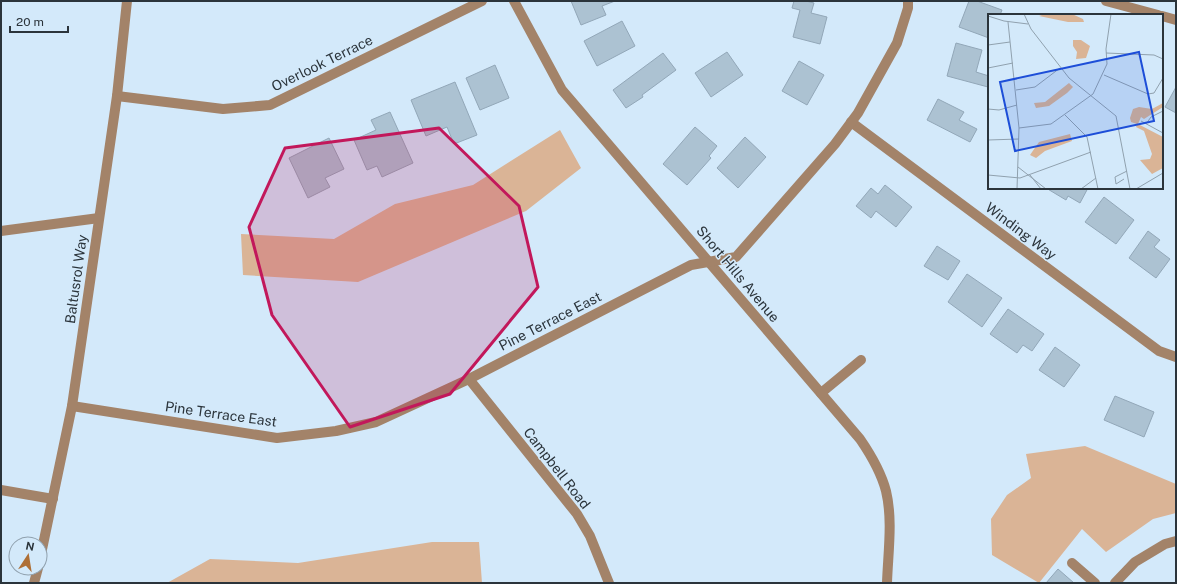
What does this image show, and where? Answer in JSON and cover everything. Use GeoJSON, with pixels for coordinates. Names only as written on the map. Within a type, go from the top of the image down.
{"type":"FeatureCollection","features":[{"type":"Feature","properties":{"kind":"street","name":"Baltusrol Way"},"geometry":{"type":"LineString","coordinates":[[45,536],[72,406],[117,96],[127,1]]}},
{"type":"Feature","properties":{"kind":"street","name":"Overlook Terrace"},"geometry":{"type":"LineString","coordinates":[[117,96],[222,109],[270,105],[482,1]]}},
{"type":"Feature","properties":{"kind":"street","name":"Short Hills Avenue"},"geometry":{"type":"LineString","coordinates":[[514,1],[562,90],[860,439],[872,458],[886,491],[889,530],[887,583]]}},
{"type":"Feature","properties":{"kind":"street","name":"Pine Terrace East"},"geometry":{"type":"LineString","coordinates":[[72,406],[277,438],[336,432],[376,422],[469,379],[691,265],[736,257],[835,144],[858,113],[897,43],[908,8],[908,1]]}},
{"type":"Feature","properties":{"kind":"street"},"geometry":{"type":"LineString","coordinates":[[1106,1],[1154,14]]}},
{"type":"Feature","properties":{"kind":"street"},"geometry":{"type":"LineString","coordinates":[[1163,16],[1176,20]]}},
{"type":"Feature","properties":{"kind":"street","name":"Winding Way"},"geometry":{"type":"LineString","coordinates":[[851,122],[1160,351],[1176,358]]}},
{"type":"Feature","properties":{"kind":"street"},"geometry":{"type":"LineString","coordinates":[[1,231],[99,218]]}},
{"type":"Feature","properties":{"kind":"street"},"geometry":{"type":"LineString","coordinates":[[821,393],[861,360]]}},
{"type":"Feature","properties":{"kind":"street","name":"Campbell Road"},"geometry":{"type":"LineString","coordinates":[[469,379],[577,514],[590,536],[609,583]]}},
{"type":"Feature","properties":{"kind":"street"},"geometry":{"type":"LineString","coordinates":[[1,490],[53,499]]}},
{"type":"Feature","properties":{"kind":"street"},"geometry":{"type":"LineString","coordinates":[[1115,583],[1135,562],[1165,544],[1176,541]]}},
{"type":"Feature","properties":{"kind":"street"},"geometry":{"type":"LineString","coordinates":[[1072,563],[1095,583]]}},
{"type":"Feature","properties":{"kind":"highlighted area"},"geometry":{"type":"Polygon","coordinates":[[[439,128],[519,206],[538,287],[450,394],[350,427],[272,315],[249,227],[285,148],[439,128]]]}},
{"type":"Feature","properties":{"kind":"shaded area"},"geometry":{"type":"Polygon","coordinates":[[[560,130],[581,168],[526,211],[358,282],[243,275],[241,234],[334,239],[395,204],[473,185],[560,130]]]}},
{"type":"Feature","properties":{"kind":"shaded area"},"geometry":{"type":"Polygon","coordinates":[[[1085,446],[1176,484],[1176,513],[1153,519],[1106,552],[1082,529],[1039,583],[992,555],[991,519],[1007,495],[1031,478],[1026,454],[1085,446]]]}},
{"type":"Feature","properties":{"kind":"shaded area"},"geometry":{"type":"Polygon","coordinates":[[[432,542],[479,542],[482,583],[167,583],[210,559],[298,563],[432,542]]]}},
{"type":"Feature","properties":{"kind":"building"},"geometry":{"type":"Polygon","coordinates":[[[571,1],[615,1],[602,6],[606,15],[581,25],[571,1]]]}},
{"type":"Feature","properties":{"kind":"building"},"geometry":{"type":"Polygon","coordinates":[[[794,1],[814,3],[811,13],[827,17],[820,44],[793,37],[800,10],[792,8],[794,1]]]}},
{"type":"Feature","properties":{"kind":"building"},"geometry":{"type":"Polygon","coordinates":[[[969,1],[977,1],[1002,10],[1000,14],[988,14],[988,38],[959,27],[969,1]]]}},
{"type":"Feature","properties":{"kind":"building"},"geometry":{"type":"Polygon","coordinates":[[[622,21],[635,46],[597,66],[584,41],[622,21]]]}},
{"type":"Feature","properties":{"kind":"building"},"geometry":{"type":"Polygon","coordinates":[[[956,43],[982,50],[976,72],[988,76],[988,87],[947,76],[956,43]]]}},
{"type":"Feature","properties":{"kind":"building"},"geometry":{"type":"Polygon","coordinates":[[[727,52],[743,75],[711,97],[695,73],[727,52]]]}},
{"type":"Feature","properties":{"kind":"building"},"geometry":{"type":"Polygon","coordinates":[[[663,53],[676,70],[642,95],[643,97],[626,108],[613,90],[663,53]]]}},
{"type":"Feature","properties":{"kind":"building"},"geometry":{"type":"Polygon","coordinates":[[[799,61],[824,75],[807,105],[782,91],[799,61]]]}},
{"type":"Feature","properties":{"kind":"building"},"geometry":{"type":"Polygon","coordinates":[[[495,65],[509,98],[480,110],[466,78],[495,65]]]}},
{"type":"Feature","properties":{"kind":"building"},"geometry":{"type":"Polygon","coordinates":[[[455,82],[477,135],[454,144],[447,127],[426,136],[411,100],[455,82]]]}},
{"type":"Feature","properties":{"kind":"building"},"geometry":{"type":"Polygon","coordinates":[[[1176,87],[1176,113],[1165,107],[1176,87]]]}},
{"type":"Feature","properties":{"kind":"building"},"geometry":{"type":"Polygon","coordinates":[[[938,99],[964,112],[959,120],[977,129],[970,142],[927,120],[938,99]]]}},
{"type":"Feature","properties":{"kind":"building"},"geometry":{"type":"Polygon","coordinates":[[[390,112],[413,163],[382,177],[377,166],[367,170],[354,140],[376,130],[371,120],[390,112]]]}},
{"type":"Feature","properties":{"kind":"building"},"geometry":{"type":"Polygon","coordinates":[[[695,127],[717,146],[709,156],[711,158],[687,185],[663,164],[695,127]]]}},
{"type":"Feature","properties":{"kind":"building"},"geometry":{"type":"Polygon","coordinates":[[[745,137],[766,157],[738,188],[717,168],[745,137]]]}},
{"type":"Feature","properties":{"kind":"building"},"geometry":{"type":"Polygon","coordinates":[[[329,138],[344,169],[325,178],[330,187],[308,198],[289,158],[329,138]]]}},
{"type":"Feature","properties":{"kind":"building"},"geometry":{"type":"Polygon","coordinates":[[[885,185],[912,207],[896,227],[876,211],[871,218],[856,206],[871,188],[878,194],[885,185]]]}},
{"type":"Feature","properties":{"kind":"building"},"geometry":{"type":"Polygon","coordinates":[[[1048,189],[1087,189],[1080,203],[1068,196],[1066,200],[1048,189]]]}},
{"type":"Feature","properties":{"kind":"building"},"geometry":{"type":"Polygon","coordinates":[[[1104,197],[1134,220],[1116,244],[1085,222],[1104,197]]]}},
{"type":"Feature","properties":{"kind":"building"},"geometry":{"type":"Polygon","coordinates":[[[1148,231],[1160,240],[1154,247],[1170,259],[1156,278],[1129,258],[1148,231]]]}},
{"type":"Feature","properties":{"kind":"building"},"geometry":{"type":"Polygon","coordinates":[[[937,246],[960,261],[948,280],[924,266],[937,246]]]}},
{"type":"Feature","properties":{"kind":"building"},"geometry":{"type":"Polygon","coordinates":[[[967,274],[1002,298],[982,327],[948,302],[967,274]]]}},
{"type":"Feature","properties":{"kind":"building"},"geometry":{"type":"Polygon","coordinates":[[[1008,309],[1044,334],[1032,351],[1023,345],[1017,353],[990,334],[1008,309]]]}},
{"type":"Feature","properties":{"kind":"building"},"geometry":{"type":"Polygon","coordinates":[[[1055,347],[1080,365],[1064,387],[1039,370],[1055,347]]]}},
{"type":"Feature","properties":{"kind":"building"},"geometry":{"type":"Polygon","coordinates":[[[1115,396],[1154,412],[1144,437],[1104,420],[1115,396]]]}},
{"type":"Feature","properties":{"kind":"building"},"geometry":{"type":"Polygon","coordinates":[[[1058,569],[1074,583],[1046,583],[1058,569]]]}}]}
